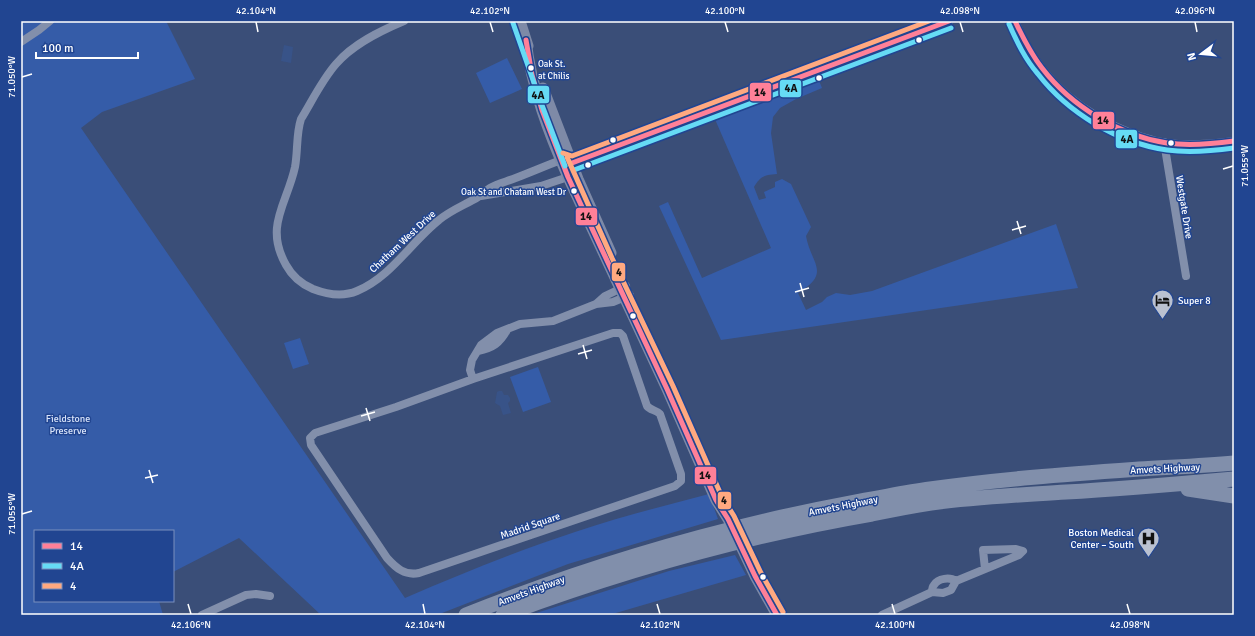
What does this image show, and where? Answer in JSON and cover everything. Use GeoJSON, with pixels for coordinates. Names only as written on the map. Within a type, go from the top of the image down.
{"type":"FeatureCollection","features":[{"type":"Feature","properties":{"kind":"highway"},"geometry":{"type":"LineString","coordinates":[[1141,469],[1190,458],[1234,452]]}},
{"type":"Feature","properties":{"kind":"highway","name":"Amvets Highway"},"geometry":{"type":"LineString","coordinates":[[466,615],[592,568],[757,530],[826,508],[930,489],[1054,475],[1234,463]]}},
{"type":"Feature","properties":{"kind":"highway","name":"Amvets Highway"},"geometry":{"type":"LineString","coordinates":[[757,530],[830,521],[931,503],[1234,479]]}},
{"type":"Feature","properties":{"kind":"highway"},"geometry":{"type":"LineString","coordinates":[[1167,485],[1234,496]]}},
{"type":"Feature","properties":{"kind":"highway","name":"Amvets Highway"},"geometry":{"type":"LineString","coordinates":[[503,615],[712,540]]}},
{"type":"Feature","properties":{"kind":"main road"},"geometry":{"type":"LineString","coordinates":[[520,21],[549,104],[625,292]]}},
{"type":"Feature","properties":{"kind":"main road"},"geometry":{"type":"LineString","coordinates":[[526,40],[529,65],[560,160],[673,386],[722,499],[728,519],[752,570],[777,615]]}},
{"type":"Feature","properties":{"kind":"street"},"geometry":{"type":"LineString","coordinates":[[21,42],[50,21]]}},
{"type":"Feature","properties":{"kind":"street","name":"Chatham West Drive"},"geometry":{"type":"LineString","coordinates":[[404,21],[370,38],[341,59],[327,75],[301,119],[293,173],[276,226],[277,239],[284,261],[291,274],[310,288],[321,292],[332,294],[351,293],[373,282],[393,266],[438,221],[447,214],[491,188],[560,160]]}},
{"type":"Feature","properties":{"kind":"street"},"geometry":{"type":"LineString","coordinates":[[560,160],[572,163],[949,21]]}},
{"type":"Feature","properties":{"kind":"street"},"geometry":{"type":"LineString","coordinates":[[1015,21],[1024,41],[1040,67],[1055,84],[1078,105],[1094,115],[1123,130],[1164,142],[1182,144],[1210,144],[1234,141]]}},
{"type":"Feature","properties":{"kind":"street","name":"Westgate Drive"},"geometry":{"type":"LineString","coordinates":[[1164,142],[1186,276]]}},
{"type":"Feature","properties":{"kind":"street"},"geometry":{"type":"LineString","coordinates":[[568,177],[572,163]]}},
{"type":"Feature","properties":{"kind":"street","name":"Chatham West Drive"},"geometry":{"type":"LineString","coordinates":[[478,197],[541,186],[568,177]]}},
{"type":"Feature","properties":{"kind":"street"},"geometry":{"type":"LineString","coordinates":[[473,379],[470,365],[474,355],[481,345],[497,333],[520,324],[553,321],[596,304],[605,296],[625,292]]}},
{"type":"Feature","properties":{"kind":"street","name":"Madrid Square"},"geometry":{"type":"LineString","coordinates":[[620,333],[623,336],[647,406],[657,411],[661,418],[681,474],[681,481],[675,486],[419,573],[410,574],[403,571],[397,568],[387,558],[311,445],[310,438],[315,433],[396,407],[473,379],[620,333]]}},
{"type":"Feature","properties":{"kind":"street"},"geometry":{"type":"LineString","coordinates":[[882,615],[932,592],[943,593],[951,590],[956,581],[1019,555],[1023,551],[1016,549],[982,550],[985,569]]}},
{"type":"Feature","properties":{"kind":"street"},"geometry":{"type":"LineString","coordinates":[[932,592],[934,585],[946,578],[956,581]]}},
{"type":"Feature","properties":{"kind":"street"},"geometry":{"type":"LineString","coordinates":[[202,615],[246,595],[256,594],[270,596]]}},
{"type":"Feature","properties":{"kind":"green space","name":"Fieldstone Preserve"},"geometry":{"type":"Polygon","coordinates":[[[21,21],[166,21],[195,79],[102,112],[81,128],[405,598],[489,563],[553,539],[709,494],[718,519],[568,564],[437,615],[321,615],[239,538],[174,571],[174,530],[34,530],[34,602],[159,602],[163,615],[21,615],[21,21]]]}},
{"type":"Feature","properties":{"kind":"green space"},"geometry":{"type":"Polygon","coordinates":[[[507,58],[522,89],[490,103],[476,73],[507,58]]]}},
{"type":"Feature","properties":{"kind":"green space"},"geometry":{"type":"Polygon","coordinates":[[[818,78],[822,88],[796,99],[780,108],[773,117],[771,133],[777,174],[763,177],[754,187],[759,200],[766,198],[764,192],[775,187],[775,182],[782,179],[791,184],[811,227],[806,236],[808,246],[815,261],[817,274],[808,286],[798,293],[806,310],[836,293],[850,295],[872,291],[1056,224],[1078,288],[721,340],[659,206],[668,202],[702,278],[771,248],[714,117],[818,78]]]}},
{"type":"Feature","properties":{"kind":"green space"},"geometry":{"type":"Polygon","coordinates":[[[300,338],[309,364],[293,369],[284,343],[300,338]]]}},
{"type":"Feature","properties":{"kind":"green space"},"geometry":{"type":"Polygon","coordinates":[[[538,367],[551,402],[523,412],[510,377],[538,367]]]}},
{"type":"Feature","properties":{"kind":"green space"},"geometry":{"type":"Polygon","coordinates":[[[735,555],[746,575],[609,615],[530,615],[669,571],[735,555]]]}},
{"type":"Feature","properties":{"kind":"shaded area"},"geometry":{"type":"Polygon","coordinates":[[[284,45],[293,47],[291,63],[281,61],[284,45]]]}},
{"type":"Feature","properties":{"kind":"shaded area"},"geometry":{"type":"Polygon","coordinates":[[[502,391],[504,395],[508,395],[510,398],[508,403],[511,413],[503,415],[500,406],[495,403],[497,392],[502,391]]]}},
{"type":"Feature","properties":{"kind":"transit line","name":"4"},"geometry":{"type":"LineString","coordinates":[[563,153],[572,156],[929,21]]}},
{"type":"Feature","properties":{"kind":"transit line","name":"14"},"geometry":{"type":"LineString","coordinates":[[572,163],[949,21]]}},
{"type":"Feature","properties":{"kind":"transit line","name":"14"},"geometry":{"type":"LineString","coordinates":[[1015,21],[1034,57],[1054,82],[1082,107],[1114,126],[1132,134],[1167,143],[1200,144],[1234,141]]}},
{"type":"Feature","properties":{"kind":"transit line","name":"4A"},"geometry":{"type":"LineString","coordinates":[[513,23],[565,166]]}},
{"type":"Feature","properties":{"kind":"transit line","name":"4A"},"geometry":{"type":"LineString","coordinates":[[1009,24],[1025,56],[1050,88],[1064,101],[1095,124],[1130,141],[1167,150],[1200,151],[1234,148]]}},
{"type":"Feature","properties":{"kind":"transit line","name":"4A"},"geometry":{"type":"LineString","coordinates":[[574,170],[951,28]]}},
{"type":"Feature","properties":{"kind":"transit line","name":"14"},"geometry":{"type":"LineString","coordinates":[[526,40],[532,75],[542,110],[568,177],[667,389],[716,500],[728,519],[755,576],[777,615]]}},
{"type":"Feature","properties":{"kind":"transit line","name":"4"},"geometry":{"type":"LineString","coordinates":[[567,157],[612,258],[673,386],[722,497],[734,516],[761,573],[783,612]]}},
{"type":"Feature","properties":{"kind":"place","name":"Oak St. at Chilis"},"geometry":{"type":"Point","coordinates":[531,68]}},
{"type":"Feature","properties":{"kind":"place","name":"Oak St and Chatam West Dr"},"geometry":{"type":"Point","coordinates":[574,191]}},
{"type":"Feature","properties":{"kind":"place","name":"Super 8"},"geometry":{"type":"Point","coordinates":[1163,320]}},
{"type":"Feature","properties":{"kind":"place","name":"Boston Medical Center – South"},"geometry":{"type":"Point","coordinates":[1149,558]}}]}
